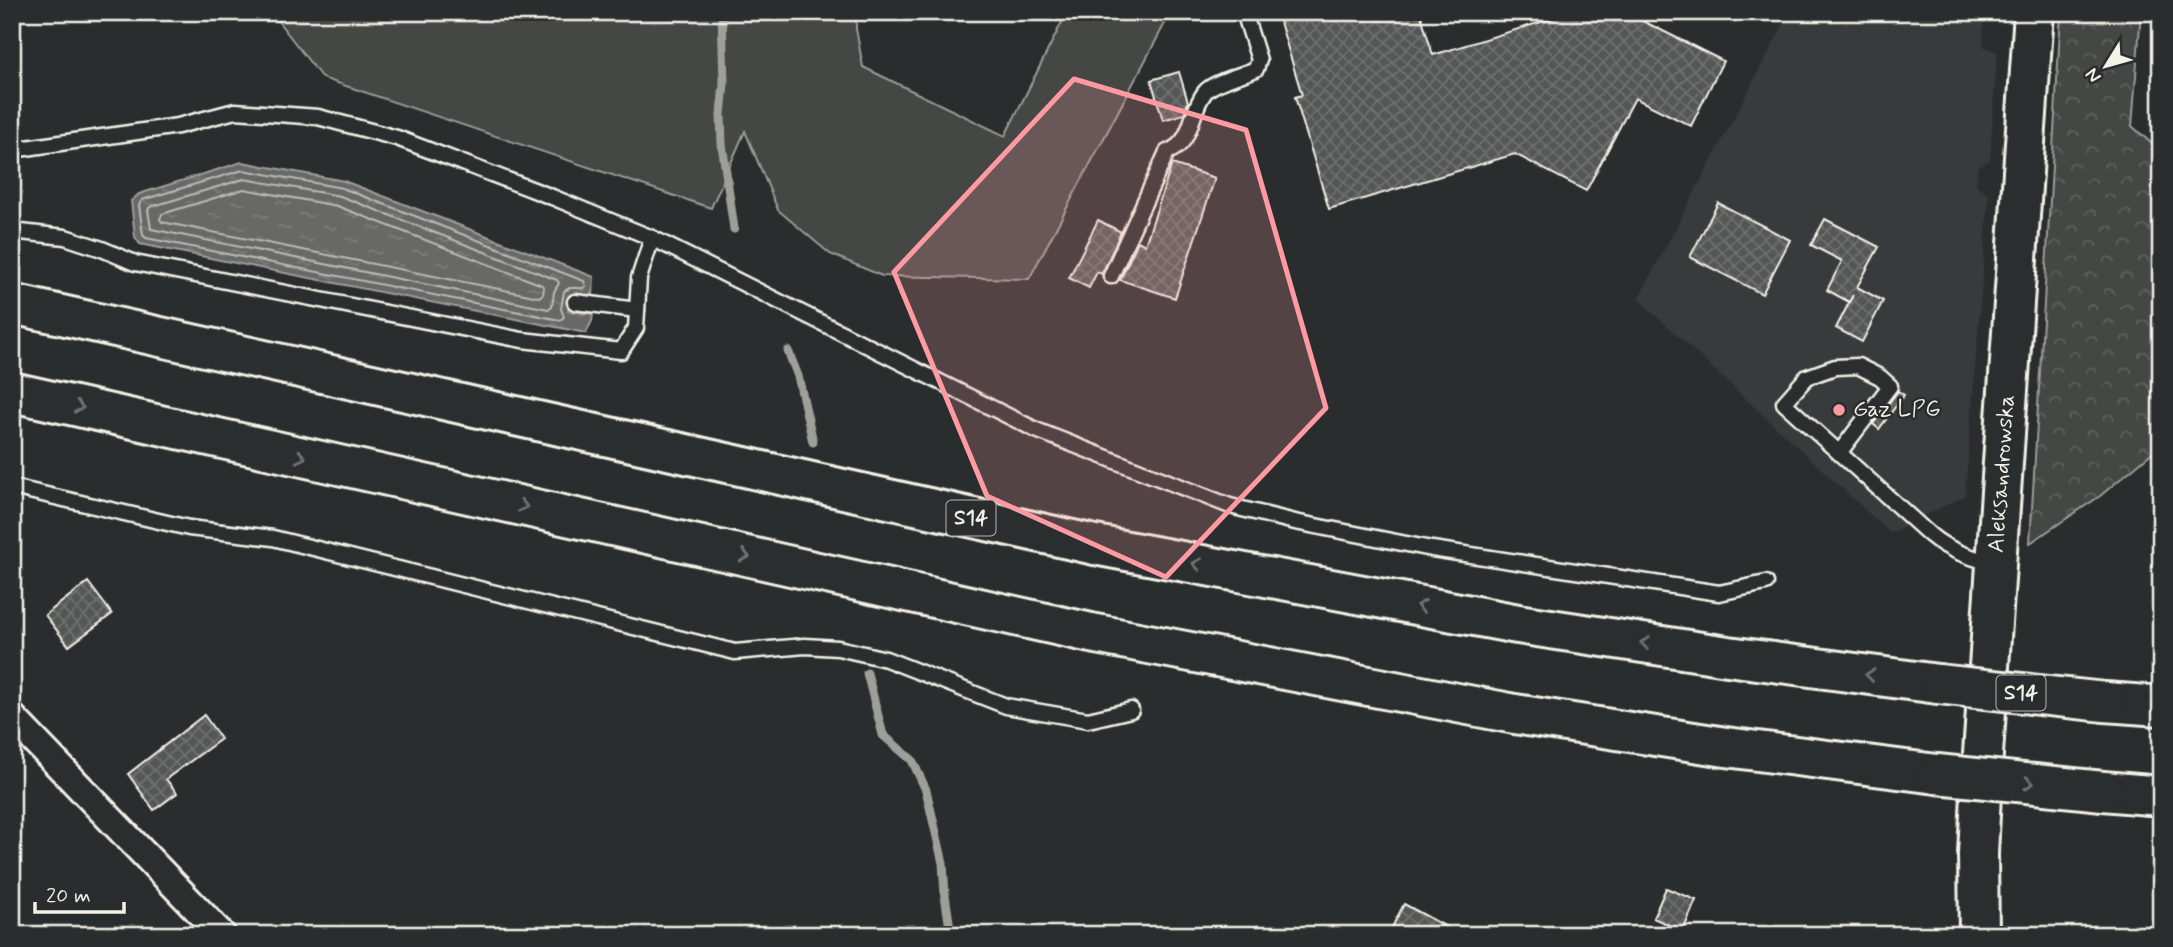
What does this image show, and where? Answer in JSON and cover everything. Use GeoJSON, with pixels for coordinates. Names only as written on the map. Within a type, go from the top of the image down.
{"type":"FeatureCollection","features":[{"type":"Feature","properties":{"kind":"main road","name":"Aleksandrowska"},"geometry":{"type":"LineString","coordinates":[[1979,935],[1979,842],[2035,12]]}},
{"type":"Feature","properties":{"kind":"main road","name":"S14"},"geometry":{"type":"LineString","coordinates":[[12,304],[1095,545],[1518,624],[1728,656],[1938,684],[2161,706]]}},
{"type":"Feature","properties":{"kind":"main road"},"geometry":{"type":"LineString","coordinates":[[12,392],[1091,633],[1515,714],[1726,747],[1937,774],[2161,796]]}},
{"type":"Feature","properties":{"kind":"street"},"geometry":{"type":"LineString","coordinates":[[12,717],[222,935]]}},
{"type":"Feature","properties":{"kind":"lane"},"geometry":{"type":"LineString","coordinates":[[1111,276],[1167,152],[1184,142],[1203,94],[1210,87],[1256,69],[1259,60],[1244,12]]}},
{"type":"Feature","properties":{"kind":"lane"},"geometry":{"type":"LineString","coordinates":[[12,150],[178,127],[235,111],[318,117],[397,138],[653,238],[1036,430],[1230,506],[1295,522],[1432,549],[1719,593],[1766,583]]}},
{"type":"Feature","properties":{"kind":"lane"},"geometry":{"type":"LineString","coordinates":[[12,231],[65,237],[135,263],[522,340],[621,351],[636,328],[639,278],[653,238]]}},
{"type":"Feature","properties":{"kind":"lane"},"geometry":{"type":"LineString","coordinates":[[575,302],[637,310]]}},
{"type":"Feature","properties":{"kind":"lane"},"geometry":{"type":"LineString","coordinates":[[1839,453],[1890,386],[1880,377],[1858,366],[1835,367],[1807,377],[1784,403],[1839,453],[1944,547],[1996,564]]}},
{"type":"Feature","properties":{"kind":"lane"},"geometry":{"type":"LineString","coordinates":[[12,487],[189,528],[273,538],[735,652],[805,646],[838,648],[886,659],[1006,706],[1088,720],[1131,710]]}},
{"type":"Feature","properties":{"kind":"highlighted area"},"geometry":{"type":"Polygon","coordinates":[[[1074,79],[1246,130],[1326,408],[1166,577],[987,496],[894,272],[1074,79]]]}},
{"type":"Feature","properties":{"kind":"shaded area"},"geometry":{"type":"Polygon","coordinates":[[[1790,12],[2001,12],[1983,24],[1983,46],[1997,52],[1990,160],[1978,167],[1976,185],[1989,194],[1965,496],[1890,533],[1638,299],[1790,12]]]}},
{"type":"Feature","properties":{"kind":"green space"},"geometry":{"type":"Polygon","coordinates":[[[271,12],[856,12],[856,29],[863,67],[1005,136],[1067,12],[1171,12],[1029,279],[882,276],[830,254],[778,210],[745,131],[711,208],[322,78],[271,12]]]}},
{"type":"Feature","properties":{"kind":"green space"},"geometry":{"type":"Polygon","coordinates":[[[2061,12],[2141,12],[2132,126],[2161,152],[2161,445],[2100,496],[2030,543],[2061,12]]]}},
{"type":"Feature","properties":{"kind":"water"},"geometry":{"type":"Polygon","coordinates":[[[242,162],[344,181],[594,277],[593,296],[570,295],[568,311],[593,314],[592,321],[586,333],[140,244],[135,237],[131,201],[139,194],[242,162]]]}},
{"type":"Feature","properties":{"kind":"building"},"geometry":{"type":"Polygon","coordinates":[[[1277,12],[1420,12],[1433,55],[1574,12],[1625,12],[1723,61],[1691,126],[1635,98],[1586,191],[1515,154],[1329,209],[1295,97],[1302,95],[1277,12]]]}},
{"type":"Feature","properties":{"kind":"building"},"geometry":{"type":"Polygon","coordinates":[[[1179,72],[1188,102],[1184,114],[1163,120],[1151,80],[1179,72]]]}},
{"type":"Feature","properties":{"kind":"building"},"geometry":{"type":"Polygon","coordinates":[[[1172,164],[1215,178],[1175,298],[1120,280],[1138,241],[1145,245],[1172,164]]]}},
{"type":"Feature","properties":{"kind":"building"},"geometry":{"type":"Polygon","coordinates":[[[1718,203],[1790,240],[1762,294],[1690,257],[1718,203]]]}},
{"type":"Feature","properties":{"kind":"building"},"geometry":{"type":"Polygon","coordinates":[[[1825,219],[1879,247],[1857,287],[1883,301],[1862,342],[1836,328],[1853,295],[1849,302],[1827,290],[1842,261],[1811,245],[1825,219]]]}},
{"type":"Feature","properties":{"kind":"building"},"geometry":{"type":"Polygon","coordinates":[[[1098,220],[1121,232],[1102,274],[1097,272],[1089,288],[1069,278],[1098,220]]]}},
{"type":"Feature","properties":{"kind":"building"},"geometry":{"type":"Polygon","coordinates":[[[1898,391],[1904,395],[1879,429],[1873,424],[1898,391]]]}},
{"type":"Feature","properties":{"kind":"building"},"geometry":{"type":"Polygon","coordinates":[[[88,582],[112,614],[69,646],[45,615],[88,582]]]}},
{"type":"Feature","properties":{"kind":"building"},"geometry":{"type":"Polygon","coordinates":[[[204,715],[221,739],[166,779],[177,793],[154,810],[128,774],[204,715]]]}},
{"type":"Feature","properties":{"kind":"building"},"geometry":{"type":"Polygon","coordinates":[[[1666,888],[1696,900],[1683,931],[1653,918],[1666,888]]]}},
{"type":"Feature","properties":{"kind":"building"},"geometry":{"type":"Polygon","coordinates":[[[1404,904],[1461,935],[1388,935],[1404,904]]]}},
{"type":"Feature","properties":{"kind":"waterway"},"geometry":{"type":"LineString","coordinates":[[722,12],[722,144],[734,229]]}},
{"type":"Feature","properties":{"kind":"waterway"},"geometry":{"type":"LineString","coordinates":[[788,351],[798,376],[813,442]]}},
{"type":"Feature","properties":{"kind":"waterway"},"geometry":{"type":"LineString","coordinates":[[867,673],[883,735],[912,760],[926,790],[943,863],[951,935]]}},
{"type":"Feature","properties":{"kind":"place","name":"Gaz LPG"},"geometry":{"type":"Point","coordinates":[1839,410]}}]}
